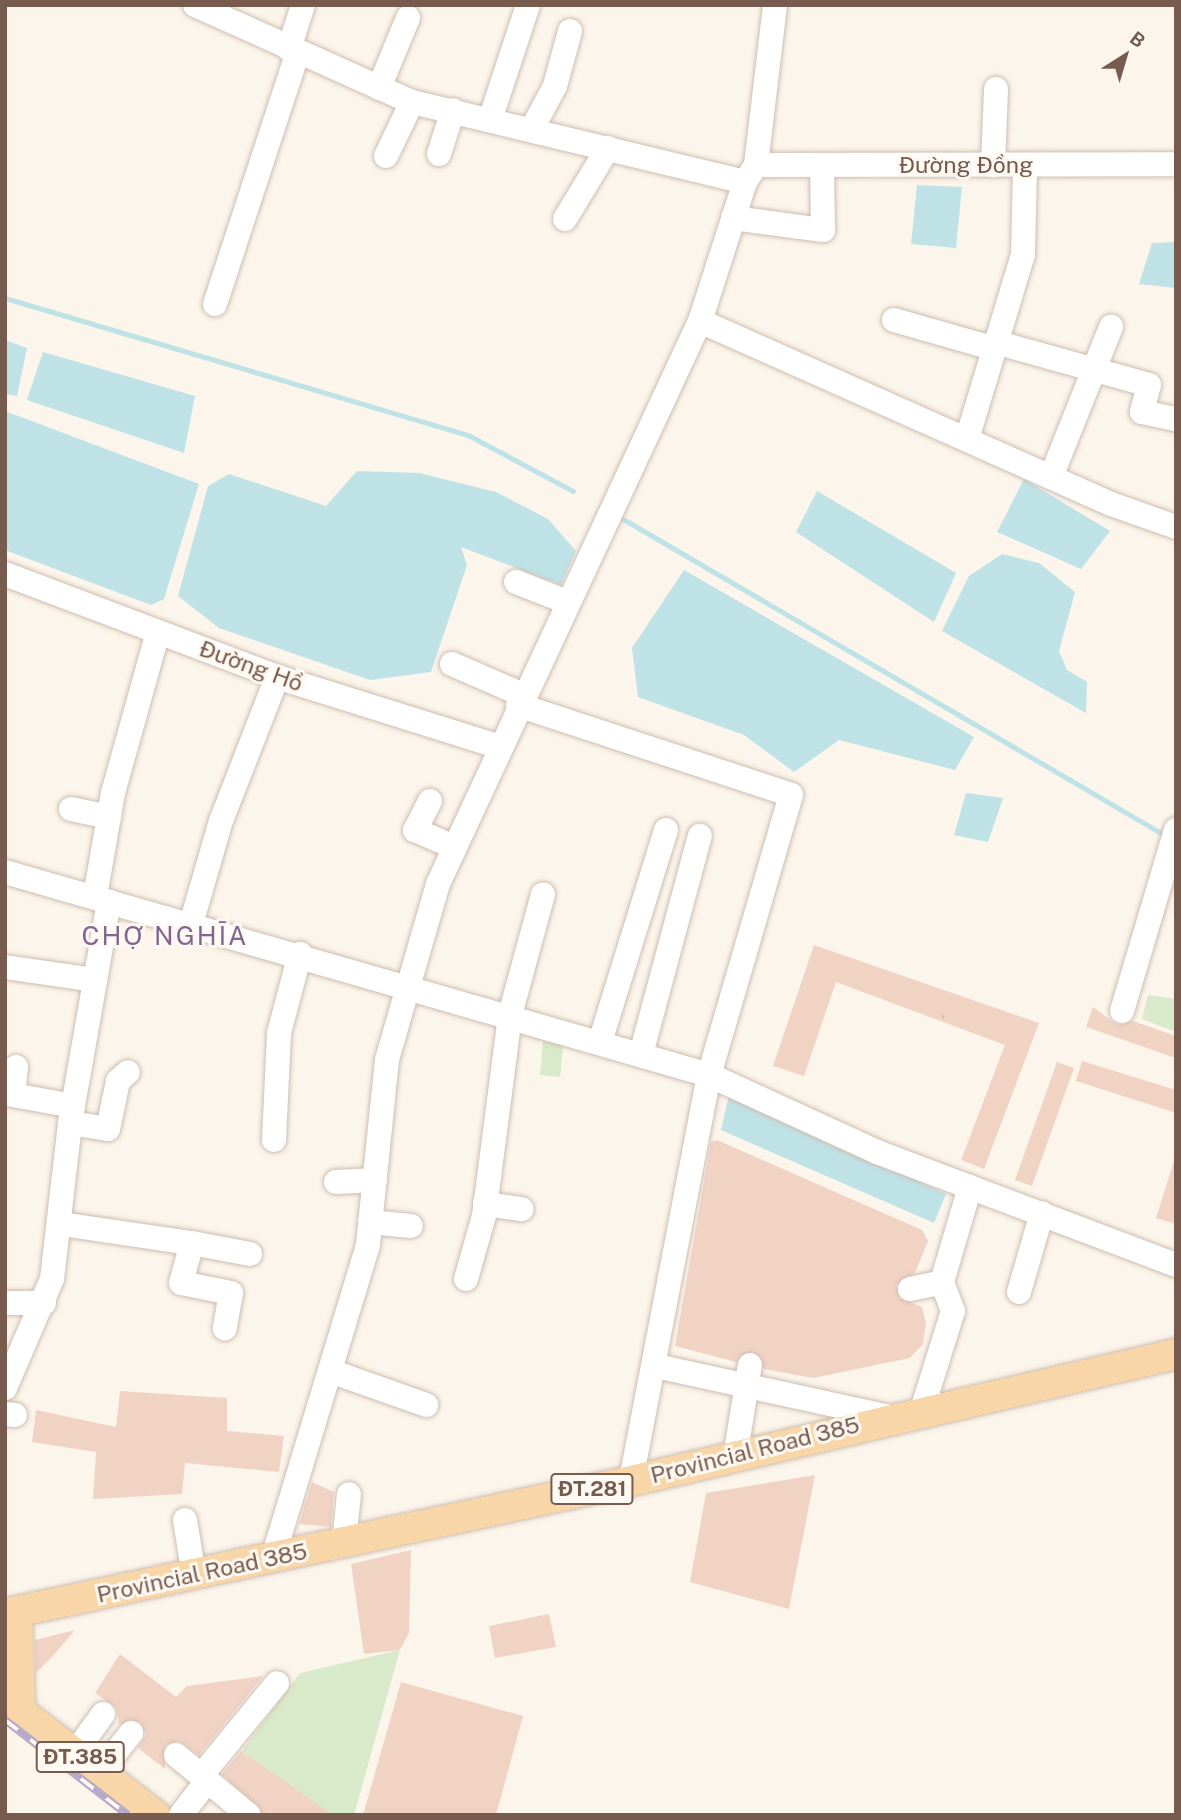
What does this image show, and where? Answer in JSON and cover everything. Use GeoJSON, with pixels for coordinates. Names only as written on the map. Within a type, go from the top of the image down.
{"type":"FeatureCollection","features":[{"type":"Feature","properties":{"kind":"main road","name":"Provincial Road 385"},"geometry":{"type":"LineString","coordinates":[[11,1613],[631,1480],[736,1451],[921,1413],[1176,1354]]}},
{"type":"Feature","properties":{"kind":"main road"},"geometry":{"type":"LineString","coordinates":[[11,1613],[13,1706]]}},
{"type":"Feature","properties":{"kind":"main road","name":"ĐT.385"},"geometry":{"type":"LineString","coordinates":[[13,1706],[155,1815]]}},
{"type":"Feature","properties":{"kind":"street","name":"Đường Đồng"},"geometry":{"type":"LineString","coordinates":[[195,5],[412,102],[491,117],[608,148],[750,174],[822,165],[1176,164]]}},
{"type":"Feature","properties":{"kind":"street"},"geometry":{"type":"LineString","coordinates":[[215,304],[293,51],[303,5]]}},
{"type":"Feature","properties":{"kind":"street"},"geometry":{"type":"LineString","coordinates":[[491,117],[528,5]]}},
{"type":"Feature","properties":{"kind":"street"},"geometry":{"type":"LineString","coordinates":[[273,1558],[332,1372],[370,1222],[387,1060],[407,985],[454,847],[520,700],[700,321],[750,174],[775,5]]}},
{"type":"Feature","properties":{"kind":"street"},"geometry":{"type":"LineString","coordinates":[[379,88],[408,18]]}},
{"type":"Feature","properties":{"kind":"street"},"geometry":{"type":"LineString","coordinates":[[533,127],[555,86],[569,31]]}},
{"type":"Feature","properties":{"kind":"street"},"geometry":{"type":"LineString","coordinates":[[993,165],[996,89]]}},
{"type":"Feature","properties":{"kind":"street"},"geometry":{"type":"LineString","coordinates":[[386,156],[412,102]]}},
{"type":"Feature","properties":{"kind":"street"},"geometry":{"type":"LineString","coordinates":[[439,154],[453,110]]}},
{"type":"Feature","properties":{"kind":"street"},"geometry":{"type":"LineString","coordinates":[[565,219],[608,148]]}},
{"type":"Feature","properties":{"kind":"street"},"geometry":{"type":"LineString","coordinates":[[733,218],[823,230],[822,165]]}},
{"type":"Feature","properties":{"kind":"street"},"geometry":{"type":"LineString","coordinates":[[967,439],[1023,255],[1025,166]]}},
{"type":"Feature","properties":{"kind":"street"},"geometry":{"type":"LineString","coordinates":[[894,320],[1149,385],[1142,412],[1176,419]]}},
{"type":"Feature","properties":{"kind":"street"},"geometry":{"type":"LineString","coordinates":[[700,321],[1111,505],[1176,544]]}},
{"type":"Feature","properties":{"kind":"street"},"geometry":{"type":"LineString","coordinates":[[1051,477],[1111,327]]}},
{"type":"Feature","properties":{"kind":"street"},"geometry":{"type":"LineString","coordinates":[[1111,505],[1176,527]]}},
{"type":"Feature","properties":{"kind":"street","name":"Đường Hồ"},"geometry":{"type":"LineString","coordinates":[[5,574],[277,677],[500,747]]}},
{"type":"Feature","properties":{"kind":"street"},"geometry":{"type":"LineString","coordinates":[[516,582],[567,602]]}},
{"type":"Feature","properties":{"kind":"street"},"geometry":{"type":"LineString","coordinates":[[5,1388],[44,1303],[61,1224],[71,1115],[94,981],[109,817],[158,632]]}},
{"type":"Feature","properties":{"kind":"street"},"geometry":{"type":"LineString","coordinates":[[452,664],[520,700],[791,795],[709,1075],[656,1366],[631,1480]]}},
{"type":"Feature","properties":{"kind":"street"},"geometry":{"type":"LineString","coordinates":[[191,924],[220,821],[277,677]]}},
{"type":"Feature","properties":{"kind":"street"},"geometry":{"type":"LineString","coordinates":[[430,801],[415,830],[454,847]]}},
{"type":"Feature","properties":{"kind":"street"},"geometry":{"type":"LineString","coordinates":[[71,808],[109,817]]}},
{"type":"Feature","properties":{"kind":"street"},"geometry":{"type":"LineString","coordinates":[[600,1042],[666,830]]}},
{"type":"Feature","properties":{"kind":"street"},"geometry":{"type":"LineString","coordinates":[[1122,1011],[1176,830]]}},
{"type":"Feature","properties":{"kind":"street"},"geometry":{"type":"LineString","coordinates":[[640,1055],[700,836]]}},
{"type":"Feature","properties":{"kind":"street"},"geometry":{"type":"LineString","coordinates":[[5,872],[300,954],[709,1075],[836,1121],[970,1187],[1042,1213],[1098,1227],[1176,1265]]}},
{"type":"Feature","properties":{"kind":"street"},"geometry":{"type":"LineString","coordinates":[[466,1279],[485,1204],[510,1015],[543,894]]}},
{"type":"Feature","properties":{"kind":"street"},"geometry":{"type":"LineString","coordinates":[[274,1140],[280,1025],[300,954]]}},
{"type":"Feature","properties":{"kind":"street"},"geometry":{"type":"LineString","coordinates":[[5,967],[94,981]]}},
{"type":"Feature","properties":{"kind":"street"},"geometry":{"type":"LineString","coordinates":[[16,1067],[13,1095],[108,1129],[118,1081],[128,1072]]}},
{"type":"Feature","properties":{"kind":"street"},"geometry":{"type":"LineString","coordinates":[[337,1182],[375,1180]]}},
{"type":"Feature","properties":{"kind":"street"},"geometry":{"type":"LineString","coordinates":[[921,1413],[953,1311],[942,1282],[970,1187]]}},
{"type":"Feature","properties":{"kind":"street"},"geometry":{"type":"LineString","coordinates":[[485,1204],[522,1209]]}},
{"type":"Feature","properties":{"kind":"street"},"geometry":{"type":"LineString","coordinates":[[1019,1292],[1042,1213]]}},
{"type":"Feature","properties":{"kind":"street"},"geometry":{"type":"LineString","coordinates":[[370,1222],[411,1226]]}},
{"type":"Feature","properties":{"kind":"street"},"geometry":{"type":"LineString","coordinates":[[61,1224],[250,1254]]}},
{"type":"Feature","properties":{"kind":"street"},"geometry":{"type":"LineString","coordinates":[[192,1243],[181,1283],[231,1293],[225,1328]]}},
{"type":"Feature","properties":{"kind":"street"},"geometry":{"type":"LineString","coordinates":[[910,1289],[942,1282]]}},
{"type":"Feature","properties":{"kind":"street"},"geometry":{"type":"LineString","coordinates":[[5,1303],[44,1303]]}},
{"type":"Feature","properties":{"kind":"street"},"geometry":{"type":"LineString","coordinates":[[656,1366],[749,1376],[890,1418]]}},
{"type":"Feature","properties":{"kind":"street"},"geometry":{"type":"LineString","coordinates":[[332,1372],[426,1405]]}},
{"type":"Feature","properties":{"kind":"street"},"geometry":{"type":"LineString","coordinates":[[736,1451],[749,1376]]}},
{"type":"Feature","properties":{"kind":"street"},"geometry":{"type":"LineString","coordinates":[[344,1543],[349,1494]]}},
{"type":"Feature","properties":{"kind":"street"},"geometry":{"type":"LineString","coordinates":[[185,1520],[194,1575]]}},
{"type":"Feature","properties":{"kind":"street"},"geometry":{"type":"LineString","coordinates":[[181,1815],[204,1778],[277,1683]]}},
{"type":"Feature","properties":{"kind":"street"},"geometry":{"type":"LineString","coordinates":[[75,1753],[103,1714]]}},
{"type":"Feature","properties":{"kind":"street"},"geometry":{"type":"LineString","coordinates":[[100,1772],[131,1733]]}},
{"type":"Feature","properties":{"kind":"street"},"geometry":{"type":"LineString","coordinates":[[176,1755],[249,1815]]}},
{"type":"Feature","properties":{"kind":"path"},"geometry":{"type":"LineString","coordinates":[[942,1016],[947,1017]]}},
{"type":"Feature","properties":{"kind":"green space"},"geometry":{"type":"Polygon","coordinates":[[[1148,995],[1176,999],[1176,1032],[1142,1019],[1148,995]]]}},
{"type":"Feature","properties":{"kind":"green space"},"geometry":{"type":"Polygon","coordinates":[[[543,1041],[563,1045],[560,1077],[540,1075],[543,1041]]]}},
{"type":"Feature","properties":{"kind":"green space"},"geometry":{"type":"Polygon","coordinates":[[[400,1650],[354,1815],[330,1815],[242,1751],[300,1673],[400,1650]]]}},
{"type":"Feature","properties":{"kind":"water"},"geometry":{"type":"Polygon","coordinates":[[[917,185],[962,187],[956,248],[911,244],[917,185]]]}},
{"type":"Feature","properties":{"kind":"water"},"geometry":{"type":"Polygon","coordinates":[[[1176,242],[1176,288],[1139,284],[1152,243],[1176,242]]]}},
{"type":"Feature","properties":{"kind":"water"},"geometry":{"type":"Polygon","coordinates":[[[5,340],[27,348],[17,396],[5,394],[5,340]]]}},
{"type":"Feature","properties":{"kind":"water"},"geometry":{"type":"Polygon","coordinates":[[[43,352],[195,396],[184,453],[27,400],[43,352]]]}},
{"type":"Feature","properties":{"kind":"water"},"geometry":{"type":"Polygon","coordinates":[[[5,411],[199,484],[164,599],[151,605],[5,550],[5,411]]]}},
{"type":"Feature","properties":{"kind":"water"},"geometry":{"type":"Polygon","coordinates":[[[357,471],[419,473],[496,492],[548,519],[576,551],[561,585],[461,547],[467,565],[431,672],[370,680],[219,628],[178,596],[208,486],[229,474],[326,506],[357,471]]]}},
{"type":"Feature","properties":{"kind":"water"},"geometry":{"type":"Polygon","coordinates":[[[1024,479],[1110,531],[1081,569],[997,532],[1024,479]]]}},
{"type":"Feature","properties":{"kind":"water"},"geometry":{"type":"Polygon","coordinates":[[[817,491],[956,573],[934,622],[796,532],[817,491]]]}},
{"type":"Feature","properties":{"kind":"water"},"geometry":{"type":"Polygon","coordinates":[[[1002,554],[1039,563],[1075,592],[1059,651],[1067,670],[1087,682],[1086,713],[942,631],[969,576],[1002,554]]]}},
{"type":"Feature","properties":{"kind":"water"},"geometry":{"type":"Polygon","coordinates":[[[684,570],[974,737],[955,770],[839,740],[794,772],[744,735],[638,697],[632,648],[684,570]]]}},
{"type":"Feature","properties":{"kind":"water"},"geometry":{"type":"Polygon","coordinates":[[[966,793],[1003,798],[988,842],[954,835],[966,793]]]}},
{"type":"Feature","properties":{"kind":"water"},"geometry":{"type":"Polygon","coordinates":[[[729,1095],[946,1194],[934,1223],[721,1130],[729,1095]]]}},
{"type":"Feature","properties":{"kind":"building"},"geometry":{"type":"Polygon","coordinates":[[[814,945],[1039,1023],[984,1169],[961,1160],[1005,1045],[836,982],[804,1076],[773,1066],[814,945]]]}},
{"type":"Feature","properties":{"kind":"building"},"geometry":{"type":"Polygon","coordinates":[[[1093,1007],[1117,1025],[1133,1021],[1176,1036],[1176,1058],[1086,1027],[1093,1007]]]}},
{"type":"Feature","properties":{"kind":"building"},"geometry":{"type":"Polygon","coordinates":[[[1082,1061],[1176,1090],[1176,1113],[1076,1081],[1082,1061]]]}},
{"type":"Feature","properties":{"kind":"building"},"geometry":{"type":"Polygon","coordinates":[[[1057,1062],[1074,1068],[1032,1186],[1015,1180],[1057,1062]]]}},
{"type":"Feature","properties":{"kind":"building"},"geometry":{"type":"Polygon","coordinates":[[[717,1140],[922,1230],[928,1241],[915,1273],[896,1285],[899,1298],[922,1307],[926,1322],[923,1344],[910,1358],[813,1378],[764,1369],[753,1351],[736,1362],[675,1346],[711,1142],[717,1140]]]}},
{"type":"Feature","properties":{"kind":"building"},"geometry":{"type":"Polygon","coordinates":[[[1173,1164],[1176,1164],[1176,1224],[1156,1218],[1173,1164]]]}},
{"type":"Feature","properties":{"kind":"building"},"geometry":{"type":"Polygon","coordinates":[[[120,1391],[227,1398],[227,1431],[284,1436],[279,1472],[185,1463],[182,1494],[93,1499],[96,1452],[32,1442],[36,1410],[116,1427],[120,1391]]]}},
{"type":"Feature","properties":{"kind":"building"},"geometry":{"type":"Polygon","coordinates":[[[815,1475],[789,1609],[690,1582],[706,1493],[815,1475]]]}},
{"type":"Feature","properties":{"kind":"building"},"geometry":{"type":"Polygon","coordinates":[[[312,1482],[334,1492],[331,1527],[299,1524],[312,1482]]]}},
{"type":"Feature","properties":{"kind":"building"},"geometry":{"type":"Polygon","coordinates":[[[411,1550],[409,1633],[400,1650],[364,1654],[351,1564],[411,1550]]]}},
{"type":"Feature","properties":{"kind":"building"},"geometry":{"type":"Polygon","coordinates":[[[549,1614],[556,1647],[495,1658],[489,1626],[549,1614]]]}},
{"type":"Feature","properties":{"kind":"building"},"geometry":{"type":"Polygon","coordinates":[[[75,1630],[51,1658],[36,1673],[35,1640],[75,1630]]]}},
{"type":"Feature","properties":{"kind":"building"},"geometry":{"type":"Polygon","coordinates":[[[120,1654],[176,1697],[187,1686],[263,1676],[199,1755],[179,1741],[165,1745],[165,1769],[138,1748],[146,1735],[141,1722],[119,1724],[116,1707],[95,1693],[120,1654]]]}},
{"type":"Feature","properties":{"kind":"building"},"geometry":{"type":"Polygon","coordinates":[[[401,1682],[523,1716],[496,1815],[363,1815],[401,1682]]]}},
{"type":"Feature","properties":{"kind":"building"},"geometry":{"type":"Polygon","coordinates":[[[241,1751],[333,1815],[263,1815],[222,1774],[241,1751]]]}},
{"type":"Feature","properties":{"kind":"waterway"},"geometry":{"type":"LineString","coordinates":[[5,298],[468,435],[573,491]]}},
{"type":"Feature","properties":{"kind":"waterway"},"geometry":{"type":"LineString","coordinates":[[623,519],[1161,833]]}},
{"type":"Feature","properties":{"kind":"railway"},"geometry":{"type":"LineString","coordinates":[[5,1720],[128,1815]]}},
{"type":"Feature","properties":{"kind":"district","name":"CHỢ NGHĨA"},"geometry":{"type":"Point","coordinates":[165,936]}}]}
